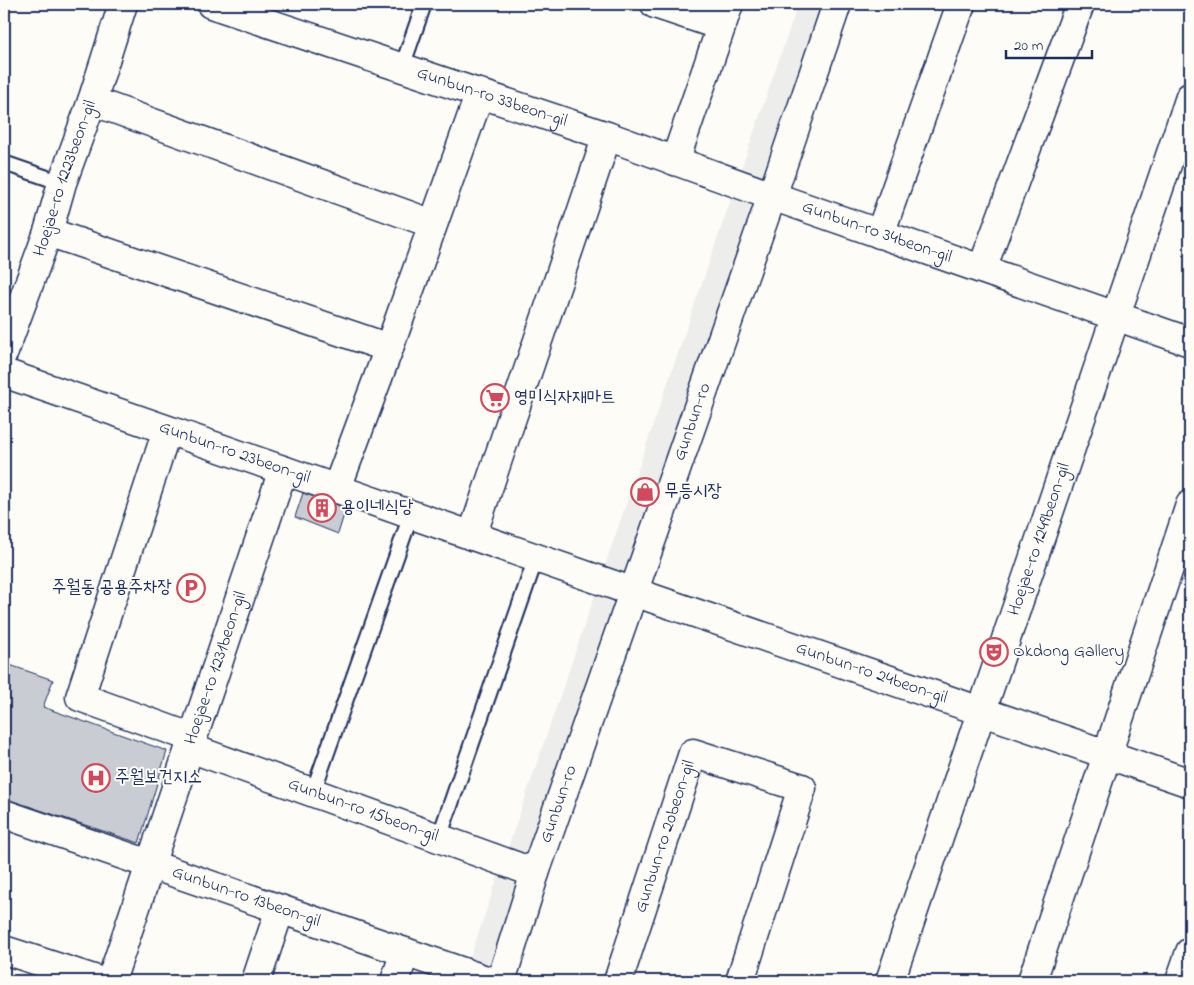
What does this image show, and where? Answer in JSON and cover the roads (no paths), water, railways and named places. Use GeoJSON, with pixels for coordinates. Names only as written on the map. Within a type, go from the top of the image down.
{"type":"FeatureCollection","features":[{"type":"Feature","properties":{"kind":"street","name":"Hoejae-ro 1223beon-gil"},"geometry":{"type":"LineString","coordinates":[[4,352],[48,232],[62,183],[92,101],[123,4]]}},
{"type":"Feature","properties":{"kind":"street","name":"Gunbun-ro 33beon-gil"},"geometry":{"type":"LineString","coordinates":[[211,4],[282,15],[402,67],[607,136],[772,196]]}},
{"type":"Feature","properties":{"kind":"street"},"geometry":{"type":"LineString","coordinates":[[655,4],[725,15],[675,161]]}},
{"type":"Feature","properties":{"kind":"street","name":"Gunbun-ro"},"geometry":{"type":"LineString","coordinates":[[501,981],[535,873],[772,196],[837,4]]}},
{"type":"Feature","properties":{"kind":"street"},"geometry":{"type":"LineString","coordinates":[[880,234],[961,4]]}},
{"type":"Feature","properties":{"kind":"street"},"geometry":{"type":"LineString","coordinates":[[982,269],[1080,4]]}},
{"type":"Feature","properties":{"kind":"street"},"geometry":{"type":"LineString","coordinates":[[337,488],[480,93]]}},
{"type":"Feature","properties":{"kind":"street","name":"Hoejae-ro 1249beon-gil"},"geometry":{"type":"LineString","coordinates":[[890,981],[1190,97]]}},
{"type":"Feature","properties":{"kind":"street"},"geometry":{"type":"LineString","coordinates":[[92,101],[433,224]]}},
{"type":"Feature","properties":{"kind":"street"},"geometry":{"type":"LineString","coordinates":[[472,536],[607,136]]}},
{"type":"Feature","properties":{"kind":"street","name":"Gunbun-ro 34beon-gil"},"geometry":{"type":"LineString","coordinates":[[772,196],[1190,342]]}},
{"type":"Feature","properties":{"kind":"street"},"geometry":{"type":"LineString","coordinates":[[48,232],[389,348]]}},
{"type":"Feature","properties":{"kind":"street","name":"Gunbun-ro 23beon-gil"},"geometry":{"type":"LineString","coordinates":[[4,373],[634,592]]}},
{"type":"Feature","properties":{"kind":"street","name":"Gunbun-ro 15beon-gil"},"geometry":{"type":"LineString","coordinates":[[167,430],[80,697],[313,792],[535,873]]}},
{"type":"Feature","properties":{"kind":"street","name":"Hoejae-ro 1231beon-gil"},"geometry":{"type":"LineString","coordinates":[[111,981],[284,470]]}},
{"type":"Feature","properties":{"kind":"street"},"geometry":{"type":"LineString","coordinates":[[1032,981],[1190,506]]}},
{"type":"Feature","properties":{"kind":"street","name":"Gunbun-ro 24beon-gil"},"geometry":{"type":"LineString","coordinates":[[634,592],[1190,783]]}},
{"type":"Feature","properties":{"kind":"street","name":"Gunbun-ro 20beon-gil"},"geometry":{"type":"LineString","coordinates":[[621,972],[693,754],[802,788],[740,981]]}},
{"type":"Feature","properties":{"kind":"street","name":"Gunbun-ro 13beon-gil"},"geometry":{"type":"LineString","coordinates":[[4,814],[489,981]]}},
{"type":"Feature","properties":{"kind":"street"},"geometry":{"type":"LineString","coordinates":[[256,981],[280,909]]}},
{"type":"Feature","properties":{"kind":"street"},"geometry":{"type":"LineString","coordinates":[[4,950],[100,981]]}},
{"type":"Feature","properties":{"kind":"street"},"geometry":{"type":"LineString","coordinates":[[395,981],[405,952]]}},
{"type":"Feature","properties":{"kind":"street"},"geometry":{"type":"LineString","coordinates":[[1180,981],[1190,952]]}},
{"type":"Feature","properties":{"kind":"lane"},"geometry":{"type":"LineString","coordinates":[[402,67],[424,4]]}},
{"type":"Feature","properties":{"kind":"lane"},"geometry":{"type":"LineString","coordinates":[[4,163],[62,183]]}},
{"type":"Feature","properties":{"kind":"lane"},"geometry":{"type":"LineString","coordinates":[[313,792],[411,515]]}},
{"type":"Feature","properties":{"kind":"lane"},"geometry":{"type":"LineString","coordinates":[[439,838],[536,558]]}},
{"type":"Feature","properties":{"kind":"place","name":"영미식자재마트"},"geometry":{"type":"Point","coordinates":[495,398]}},
{"type":"Feature","properties":{"kind":"place","name":"무등시장"},"geometry":{"type":"Point","coordinates":[645,492]}},
{"type":"Feature","properties":{"kind":"place","name":"용이네식당"},"geometry":{"type":"Point","coordinates":[322,508]}},
{"type":"Feature","properties":{"kind":"place","name":"주월동 공용주차장"},"geometry":{"type":"Point","coordinates":[191,588]}},
{"type":"Feature","properties":{"kind":"place","name":"Okdong Gallery"},"geometry":{"type":"Point","coordinates":[994,652]}},
{"type":"Feature","properties":{"kind":"place","name":"주월보건지소"},"geometry":{"type":"Point","coordinates":[96,778]}}]}
